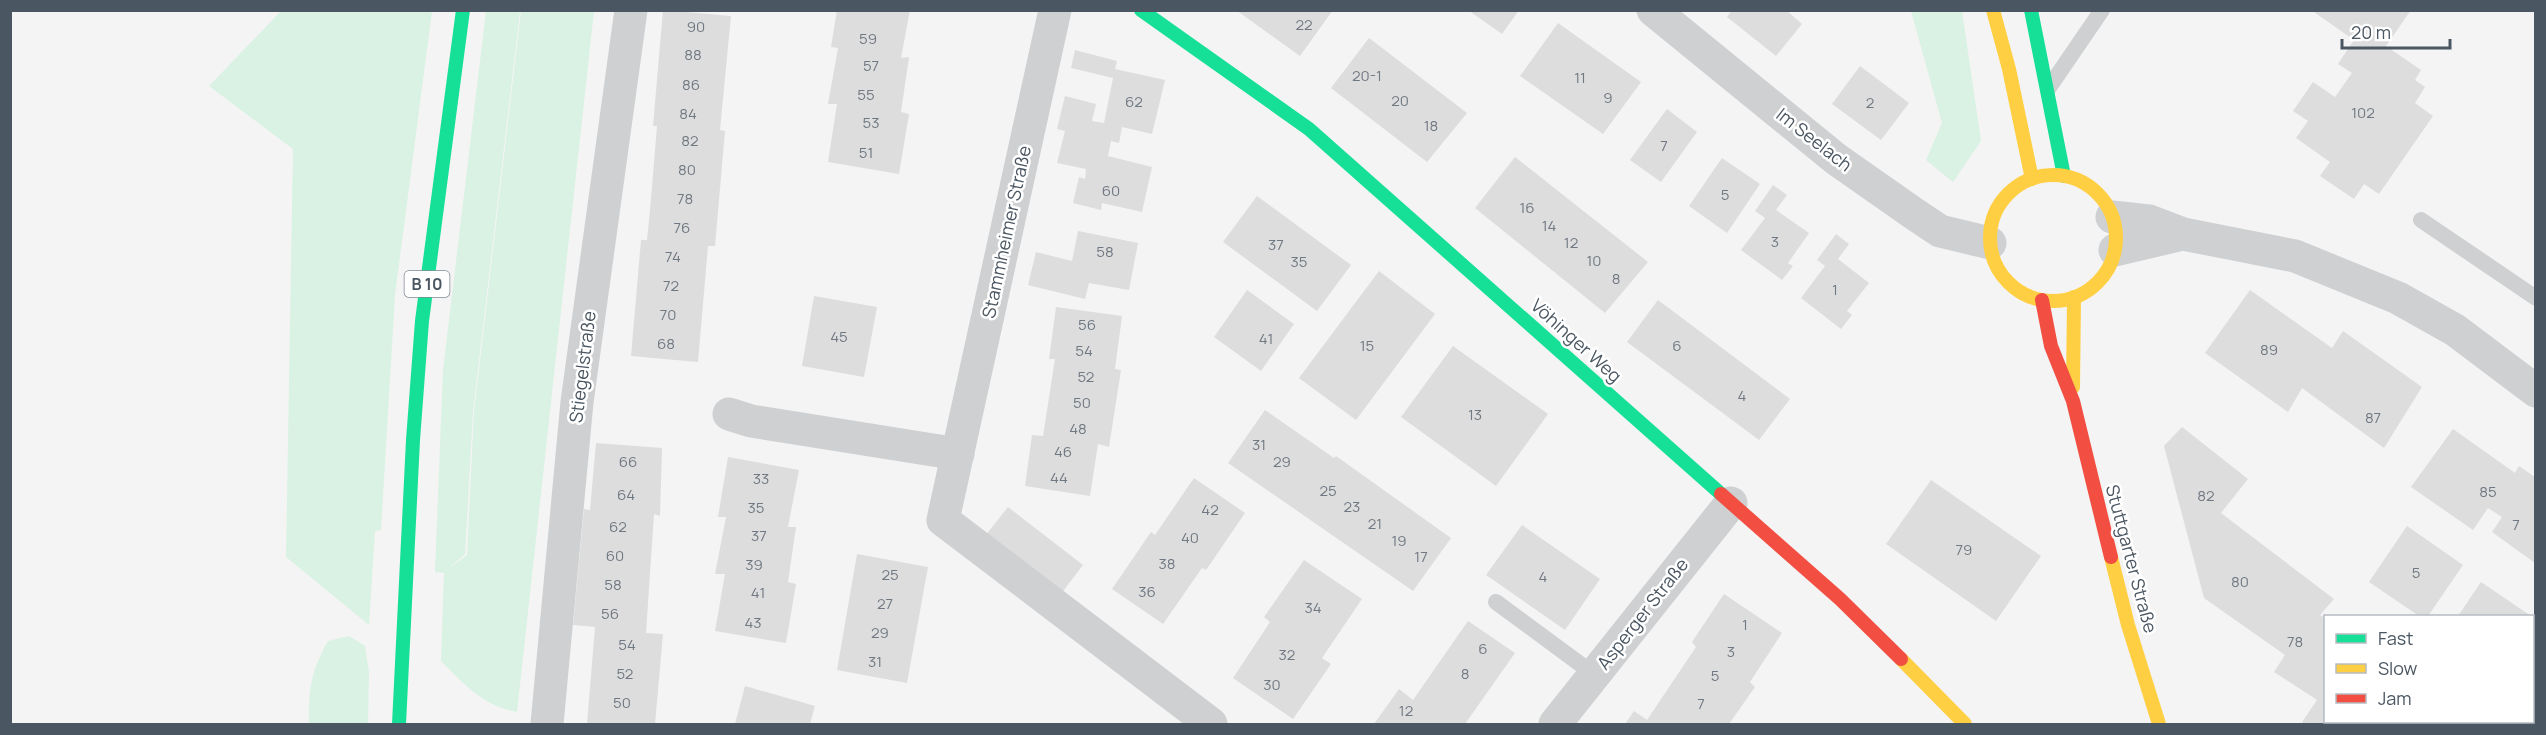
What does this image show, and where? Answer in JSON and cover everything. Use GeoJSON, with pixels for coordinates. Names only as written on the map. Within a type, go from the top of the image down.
{"type":"FeatureCollection","features":[{"type":"Feature","properties":{"kind":"street","name":"B 10"},"geometry":{"type":"LineString","coordinates":[[399,724],[406,559],[422,321],[463,10]]}},
{"type":"Feature","properties":{"kind":"street","name":"Stiegelstraße"},"geometry":{"type":"LineString","coordinates":[[547,724],[577,402],[631,10]]}},
{"type":"Feature","properties":{"kind":"street","name":"Stammheimer Straße"},"geometry":{"type":"LineString","coordinates":[[1055,10],[943,520],[1211,724]]}},
{"type":"Feature","properties":{"kind":"street","name":"Vöhinger Weg"},"geometry":{"type":"LineString","coordinates":[[1141,10],[1309,129],[1840,599],[1946,702],[1965,724]]}},
{"type":"Feature","properties":{"kind":"street"},"geometry":{"type":"LineString","coordinates":[[1993,10],[2009,69],[2032,179]]}},
{"type":"Feature","properties":{"kind":"street"},"geometry":{"type":"LineString","coordinates":[[2031,10],[2064,176]]}},
{"type":"Feature","properties":{"kind":"street","name":"Im Seelach"},"geometry":{"type":"LineString","coordinates":[[1669,16],[1836,159],[1940,231],[1990,243]]}},
{"type":"Feature","properties":{"kind":"street"},"geometry":{"type":"LineString","coordinates":[[2064,176],[2094,190],[2104,203],[2112,217],[2115,250],[2110,265],[2101,279],[2089,290],[2058,301],[2042,300],[2026,295],[2012,286],[2001,274],[1994,260],[1990,243],[1991,227],[2000,204],[2017,187],[2032,179],[2064,176]]}},
{"type":"Feature","properties":{"kind":"street"},"geometry":{"type":"LineString","coordinates":[[2112,217],[2149,221],[2183,234],[2295,256],[2398,298],[2455,330],[2535,391]]}},
{"type":"Feature","properties":{"kind":"street"},"geometry":{"type":"LineString","coordinates":[[2115,250],[2183,234]]}},
{"type":"Feature","properties":{"kind":"street","name":"Stuttgarter Straße"},"geometry":{"type":"LineString","coordinates":[[2073,401],[2074,297]]}},
{"type":"Feature","properties":{"kind":"street","name":"Stuttgarter Straße"},"geometry":{"type":"LineString","coordinates":[[2042,300],[2051,346],[2073,401],[2128,626],[2159,724]]}},
{"type":"Feature","properties":{"kind":"street"},"geometry":{"type":"LineString","coordinates":[[729,414],[751,421],[958,454]]}},
{"type":"Feature","properties":{"kind":"street","name":"Asperger Straße"},"geometry":{"type":"LineString","coordinates":[[1555,724],[1731,503]]}},
{"type":"Feature","properties":{"kind":"lane"},"geometry":{"type":"LineString","coordinates":[[2047,91],[2102,10]]}},
{"type":"Feature","properties":{"kind":"lane"},"geometry":{"type":"LineString","coordinates":[[2421,220],[2535,298]]}},
{"type":"Feature","properties":{"kind":"lane"},"geometry":{"type":"LineString","coordinates":[[1496,602],[1595,675]]}},
{"type":"Feature","properties":{"kind":"green space"},"geometry":{"type":"Polygon","coordinates":[[[281,11],[432,11],[395,295],[381,530],[375,531],[369,625],[286,557],[293,149],[209,86],[281,11]]]}},
{"type":"Feature","properties":{"kind":"green space"},"geometry":{"type":"Polygon","coordinates":[[[486,11],[520,11],[473,412],[465,554],[447,570],[467,555],[474,412],[521,11],[594,11],[517,712],[494,705],[475,693],[441,661],[444,573],[435,572],[443,370],[486,11]]]}},
{"type":"Feature","properties":{"kind":"green space"},"geometry":{"type":"Polygon","coordinates":[[[1911,11],[1962,11],[1981,141],[1953,182],[1926,160],[1942,123],[1911,11]]]}},
{"type":"Feature","properties":{"kind":"green space"},"geometry":{"type":"Polygon","coordinates":[[[349,636],[365,646],[369,672],[368,724],[309,724],[312,681],[322,652],[328,641],[349,636]]]}},
{"type":"Feature","properties":{"kind":"building"},"geometry":{"type":"Polygon","coordinates":[[[663,10],[731,16],[720,130],[725,131],[715,246],[708,246],[698,362],[631,356],[641,240],[647,240],[650,210],[657,126],[653,126],[663,10]]]}},
{"type":"Feature","properties":{"kind":"building"},"geometry":{"type":"Polygon","coordinates":[[[837,10],[910,10],[901,58],[909,57],[901,112],[909,114],[899,174],[828,162],[837,104],[828,104],[838,48],[831,47],[837,10]]]}},
{"type":"Feature","properties":{"kind":"building"},"geometry":{"type":"Polygon","coordinates":[[[1236,10],[1333,10],[1300,56],[1236,10]]]}},
{"type":"Feature","properties":{"kind":"building"},"geometry":{"type":"Polygon","coordinates":[[[1468,10],[1519,10],[1502,34],[1468,10]]]}},
{"type":"Feature","properties":{"kind":"building"},"geometry":{"type":"Polygon","coordinates":[[[1732,10],[1786,10],[1802,24],[1776,56],[1727,17],[1732,10]]]}},
{"type":"Feature","properties":{"kind":"building"},"geometry":{"type":"Polygon","coordinates":[[[2311,10],[2411,10],[2386,46],[2421,70],[2415,80],[2425,87],[2415,103],[2433,116],[2379,194],[2364,184],[2354,199],[2320,176],[2330,162],[2296,138],[2308,121],[2293,111],[2313,82],[2335,97],[2352,73],[2338,64],[2354,40],[2311,10]]]}},
{"type":"Feature","properties":{"kind":"building"},"geometry":{"type":"Polygon","coordinates":[[[1558,23],[1641,82],[1603,134],[1520,76],[1558,23]]]}},
{"type":"Feature","properties":{"kind":"building"},"geometry":{"type":"Polygon","coordinates":[[[1369,38],[1467,113],[1427,162],[1331,88],[1369,38]]]}},
{"type":"Feature","properties":{"kind":"building"},"geometry":{"type":"Polygon","coordinates":[[[1075,50],[1117,61],[1115,69],[1165,80],[1152,134],[1122,127],[1119,143],[1111,141],[1108,156],[1152,167],[1142,212],[1102,203],[1101,210],[1073,203],[1079,177],[1085,179],[1086,169],[1057,163],[1065,131],[1057,129],[1065,96],[1096,104],[1092,121],[1104,123],[1113,78],[1071,68],[1075,50]]]}},
{"type":"Feature","properties":{"kind":"building"},"geometry":{"type":"Polygon","coordinates":[[[1860,66],[1909,103],[1881,140],[1832,104],[1860,66]]]}},
{"type":"Feature","properties":{"kind":"building"},"geometry":{"type":"Polygon","coordinates":[[[1667,109],[1697,132],[1661,182],[1630,160],[1667,109]]]}},
{"type":"Feature","properties":{"kind":"building"},"geometry":{"type":"Polygon","coordinates":[[[1515,157],[1648,262],[1605,313],[1475,208],[1515,157]]]}},
{"type":"Feature","properties":{"kind":"building"},"geometry":{"type":"Polygon","coordinates":[[[1722,158],[1760,184],[1727,233],[1689,206],[1722,158]]]}},
{"type":"Feature","properties":{"kind":"building"},"geometry":{"type":"Polygon","coordinates":[[[1773,185],[1787,195],[1776,210],[1809,233],[1788,263],[1793,266],[1782,280],[1741,250],[1765,218],[1755,211],[1773,185]]]}},
{"type":"Feature","properties":{"kind":"building"},"geometry":{"type":"Polygon","coordinates":[[[1257,196],[1351,265],[1317,311],[1223,242],[1257,196]]]}},
{"type":"Feature","properties":{"kind":"building"},"geometry":{"type":"Polygon","coordinates":[[[1078,231],[1138,243],[1129,290],[1089,283],[1085,299],[1028,285],[1036,252],[1072,261],[1078,231]]]}},
{"type":"Feature","properties":{"kind":"building"},"geometry":{"type":"Polygon","coordinates":[[[1836,234],[1849,244],[1838,259],[1869,283],[1847,311],[1852,315],[1841,329],[1801,298],[1825,266],[1817,260],[1836,234]]]}},
{"type":"Feature","properties":{"kind":"building"},"geometry":{"type":"Polygon","coordinates":[[[1379,271],[1435,314],[1356,420],[1299,378],[1379,271]]]}},
{"type":"Feature","properties":{"kind":"building"},"geometry":{"type":"Polygon","coordinates":[[[1247,290],[1294,324],[1261,371],[1214,337],[1247,290]]]}},
{"type":"Feature","properties":{"kind":"building"},"geometry":{"type":"Polygon","coordinates":[[[2250,290],[2332,348],[2343,331],[2422,387],[2384,448],[2302,388],[2288,412],[2205,353],[2250,290]]]}},
{"type":"Feature","properties":{"kind":"building"},"geometry":{"type":"Polygon","coordinates":[[[814,296],[877,307],[864,377],[802,366],[814,296]]]}},
{"type":"Feature","properties":{"kind":"building"},"geometry":{"type":"Polygon","coordinates":[[[1658,300],[1790,399],[1759,440],[1627,342],[1658,300]]]}},
{"type":"Feature","properties":{"kind":"building"},"geometry":{"type":"Polygon","coordinates":[[[1056,307],[1122,316],[1115,369],[1121,370],[1109,447],[1098,444],[1090,496],[1025,486],[1032,435],[1043,436],[1055,359],[1049,359],[1056,307]]]}},
{"type":"Feature","properties":{"kind":"building"},"geometry":{"type":"Polygon","coordinates":[[[1453,346],[1548,414],[1496,486],[1401,417],[1453,346]]]}},
{"type":"Feature","properties":{"kind":"building"},"geometry":{"type":"Polygon","coordinates":[[[1265,410],[1334,458],[1336,456],[1451,538],[1413,591],[1228,463],[1265,410]]]}},
{"type":"Feature","properties":{"kind":"building"},"geometry":{"type":"Polygon","coordinates":[[[2182,427],[2248,479],[2221,513],[2334,599],[2320,615],[2324,617],[2324,723],[2420,724],[2305,724],[2302,722],[2317,700],[2274,672],[2285,655],[2204,598],[2164,446],[2182,427]]]}},
{"type":"Feature","properties":{"kind":"building"},"geometry":{"type":"Polygon","coordinates":[[[2453,429],[2515,473],[2519,466],[2535,477],[2535,563],[2492,532],[2502,517],[2488,508],[2473,530],[2411,487],[2453,429]]]}},
{"type":"Feature","properties":{"kind":"building"},"geometry":{"type":"Polygon","coordinates":[[[596,443],[662,448],[660,516],[654,514],[646,633],[663,634],[655,724],[587,724],[595,627],[573,625],[584,509],[590,510],[596,443]]]}},
{"type":"Feature","properties":{"kind":"building"},"geometry":{"type":"Polygon","coordinates":[[[728,457],[799,470],[788,527],[796,527],[788,582],[796,584],[786,643],[715,631],[725,574],[715,574],[726,517],[718,517],[728,457]]]}},
{"type":"Feature","properties":{"kind":"building"},"geometry":{"type":"Polygon","coordinates":[[[1194,478],[1245,513],[1206,570],[1202,568],[1163,624],[1112,589],[1151,532],[1155,535],[1194,478]]]}},
{"type":"Feature","properties":{"kind":"building"},"geometry":{"type":"Polygon","coordinates":[[[1931,480],[2041,556],[1996,621],[1886,544],[1931,480]]]}},
{"type":"Feature","properties":{"kind":"building"},"geometry":{"type":"Polygon","coordinates":[[[1008,507],[1083,565],[1061,594],[985,536],[1008,507]]]}},
{"type":"Feature","properties":{"kind":"building"},"geometry":{"type":"Polygon","coordinates":[[[1522,525],[1600,579],[1565,630],[1486,575],[1522,525]]]}},
{"type":"Feature","properties":{"kind":"building"},"geometry":{"type":"Polygon","coordinates":[[[2407,526],[2463,565],[2429,615],[2418,615],[2369,582],[2407,526]]]}},
{"type":"Feature","properties":{"kind":"building"},"geometry":{"type":"Polygon","coordinates":[[[857,554],[928,567],[907,683],[837,670],[857,554]]]}},
{"type":"Feature","properties":{"kind":"building"},"geometry":{"type":"Polygon","coordinates":[[[1304,560],[1362,599],[1322,658],[1331,664],[1293,719],[1233,678],[1270,622],[1264,617],[1304,560]]]}},
{"type":"Feature","properties":{"kind":"building"},"geometry":{"type":"Polygon","coordinates":[[[2481,582],[2530,615],[2459,615],[2481,582]]]}},
{"type":"Feature","properties":{"kind":"building"},"geometry":{"type":"Polygon","coordinates":[[[1724,594],[1782,633],[1750,682],[1755,687],[1729,724],[1625,724],[1634,711],[1647,720],[1696,647],[1692,642],[1724,594]]]}},
{"type":"Feature","properties":{"kind":"building"},"geometry":{"type":"Polygon","coordinates":[[[1468,621],[1515,653],[1465,724],[1374,724],[1399,689],[1413,700],[1468,621]]]}},
{"type":"Feature","properties":{"kind":"building"},"geometry":{"type":"Polygon","coordinates":[[[745,686],[815,706],[810,724],[735,724],[745,686]]]}},
{"type":"Feature","properties":{"kind":"traffic: fast"},"geometry":{"type":"LineString","coordinates":[[399,724],[413,440],[422,321],[463,10]]}},
{"type":"Feature","properties":{"kind":"traffic: fast"},"geometry":{"type":"LineString","coordinates":[[1141,10],[1309,129],[1721,494]]}},
{"type":"Feature","properties":{"kind":"traffic: fast"},"geometry":{"type":"LineString","coordinates":[[2031,10],[2064,176]]}},
{"type":"Feature","properties":{"kind":"traffic: slow"},"geometry":{"type":"LineString","coordinates":[[1993,10],[2009,69],[2032,179]]}},
{"type":"Feature","properties":{"kind":"traffic: slow"},"geometry":{"type":"LineString","coordinates":[[2053,175],[2077,180],[2097,194],[2111,214],[2116,238],[2111,262],[2097,282],[2077,296],[2053,301],[2029,296],[2009,282],[1995,262],[1990,238],[1995,214],[2009,194],[2029,180],[2053,175]]}},
{"type":"Feature","properties":{"kind":"traffic: slow"},"geometry":{"type":"LineString","coordinates":[[2073,387],[2074,297]]}},
{"type":"Feature","properties":{"kind":"traffic: slow"},"geometry":{"type":"LineString","coordinates":[[2111,557],[2128,625],[2159,724]]}},
{"type":"Feature","properties":{"kind":"traffic: slow"},"geometry":{"type":"LineString","coordinates":[[1901,659],[1965,724]]}},
{"type":"Feature","properties":{"kind":"traffic: jam"},"geometry":{"type":"LineString","coordinates":[[2042,300],[2051,346],[2073,401],[2111,557]]}},
{"type":"Feature","properties":{"kind":"traffic: jam"},"geometry":{"type":"LineString","coordinates":[[1721,494],[1840,599],[1901,659]]}}]}
